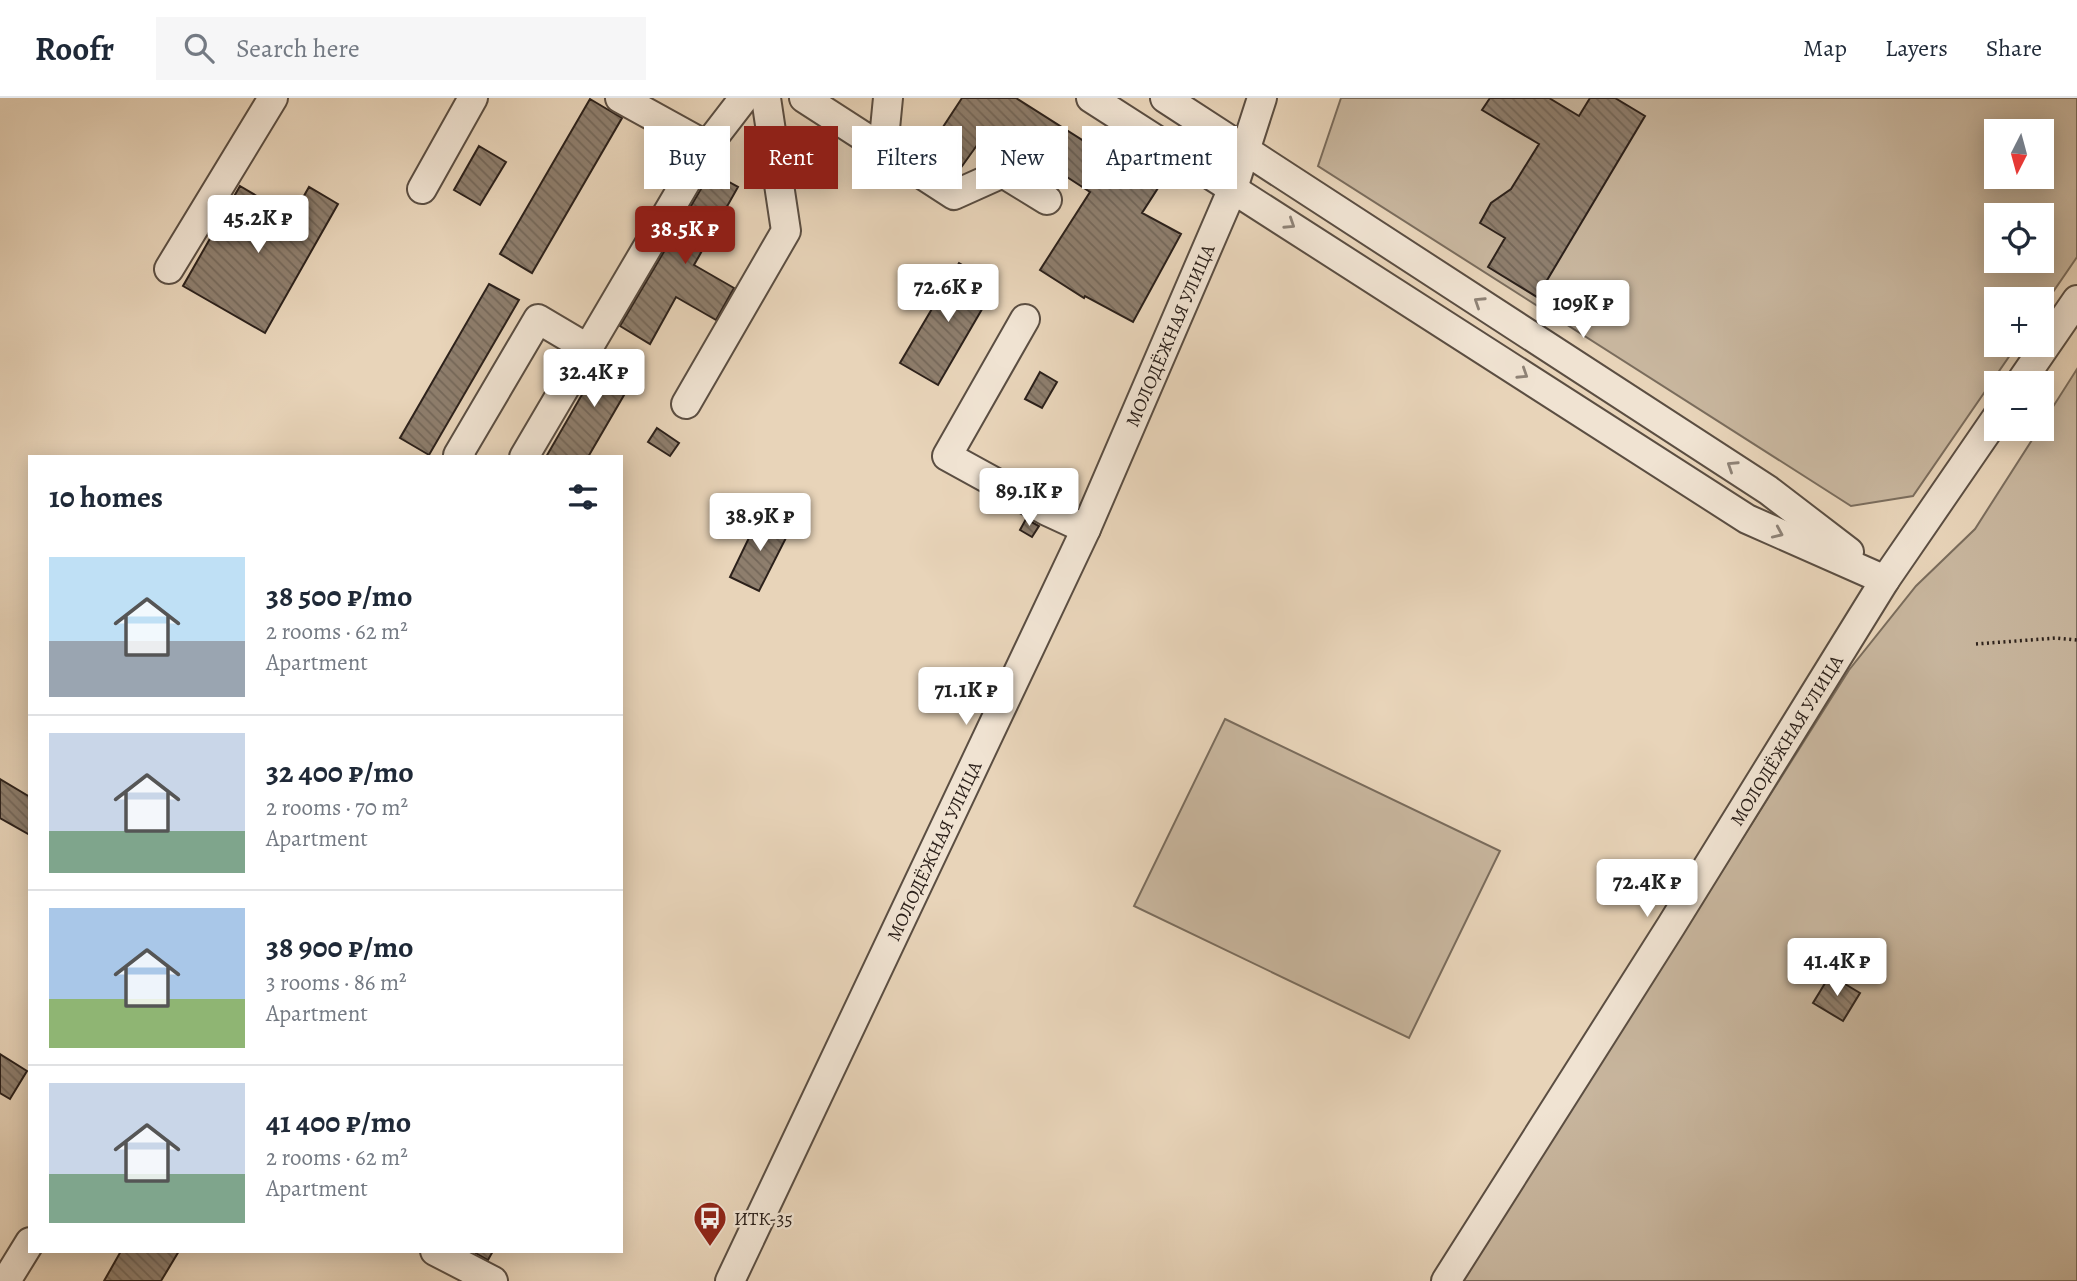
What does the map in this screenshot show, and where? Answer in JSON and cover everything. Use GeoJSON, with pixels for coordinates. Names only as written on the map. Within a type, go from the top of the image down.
{"type":"FeatureCollection","features":[{"type":"Feature","properties":{"kind":"street"},"geometry":{"type":"LineString","coordinates":[[169,269],[273,98]]}},
{"type":"Feature","properties":{"kind":"street"},"geometry":{"type":"LineString","coordinates":[[422,189],[473,98]]}},
{"type":"Feature","properties":{"kind":"street"},"geometry":{"type":"LineString","coordinates":[[620,98],[671,126]]}},
{"type":"Feature","properties":{"kind":"street"},"geometry":{"type":"LineString","coordinates":[[722,126],[744,98]]}},
{"type":"Feature","properties":{"kind":"street"},"geometry":{"type":"LineString","coordinates":[[766,98],[770,126]]}},
{"type":"Feature","properties":{"kind":"street"},"geometry":{"type":"LineString","coordinates":[[783,126],[803,98],[852,129]]}},
{"type":"Feature","properties":{"kind":"street"},"geometry":{"type":"LineString","coordinates":[[885,126],[888,98]]}},
{"type":"Feature","properties":{"kind":"street"},"geometry":{"type":"LineString","coordinates":[[1091,98],[1136,126]]}},
{"type":"Feature","properties":{"kind":"street"},"geometry":{"type":"LineString","coordinates":[[1165,98],[1768,490],[1885,580]]}},
{"type":"Feature","properties":{"kind":"street","name":"МОЛОДЁЖНАЯ УЛИЦА"},"geometry":{"type":"LineString","coordinates":[[1237,174],[1262,98]]}},
{"type":"Feature","properties":{"kind":"street"},"geometry":{"type":"LineString","coordinates":[[945,189],[954,195],[1003,173],[1047,200]]}},
{"type":"Feature","properties":{"kind":"street"},"geometry":{"type":"LineString","coordinates":[[525,455],[681,189]]}},
{"type":"Feature","properties":{"kind":"street"},"geometry":{"type":"LineString","coordinates":[[686,404],[786,231],[779,189]]}},
{"type":"Feature","properties":{"kind":"street","name":"МОЛОДЁЖНАЯ УЛИЦА"},"geometry":{"type":"LineString","coordinates":[[730,1281],[1086,530],[1232,189]]}},
{"type":"Feature","properties":{"kind":"street"},"geometry":{"type":"LineString","coordinates":[[1236,189],[1746,519],[1885,580]]}},
{"type":"Feature","properties":{"kind":"street"},"geometry":{"type":"LineString","coordinates":[[2028,371],[2077,300]]}},
{"type":"Feature","properties":{"kind":"street"},"geometry":{"type":"LineString","coordinates":[[458,455],[538,318],[587,348]]}},
{"type":"Feature","properties":{"kind":"street"},"geometry":{"type":"LineString","coordinates":[[1025,319],[947,456],[1086,530]]}},
{"type":"Feature","properties":{"kind":"street","name":"МОЛОДЁЖНАЯ УЛИЦА"},"geometry":{"type":"LineString","coordinates":[[1446,1281],[1671,926],[1885,580],[1984,436]]}},
{"type":"Feature","properties":{"kind":"street"},"geometry":{"type":"LineString","coordinates":[[1746,519],[1768,490]]}},
{"type":"Feature","properties":{"kind":"street"},"geometry":{"type":"LineString","coordinates":[[439,1253],[494,1281]]}},
{"type":"Feature","properties":{"kind":"path"},"geometry":{"type":"LineString","coordinates":[[1976,644],[2056,638],[2077,640]]}},
{"type":"Feature","properties":{"kind":"shaded area"},"geometry":{"type":"Polygon","coordinates":[[[1341,98],[2077,98],[2077,257],[2054,291],[2054,287],[1984,287],[1984,357],[2009,357],[1999,371],[1984,371],[1984,393],[1913,496],[1851,506],[1318,166],[1341,98]]]}},
{"type":"Feature","properties":{"kind":"shaded area"},"geometry":{"type":"Polygon","coordinates":[[[2077,369],[2077,1281],[1463,1281],[1849,670],[1916,586],[1975,529],[2031,441],[2054,441],[2054,405],[2077,369]]]}},
{"type":"Feature","properties":{"kind":"shaded area"},"geometry":{"type":"Polygon","coordinates":[[[1225,719],[1500,851],[1409,1038],[1134,906],[1225,719]]]}},
{"type":"Feature","properties":{"kind":"building"},"geometry":{"type":"Polygon","coordinates":[[[962,98],[1016,98],[1060,126],[976,126],[976,147],[962,166],[962,126],[944,126],[962,98]]]}},
{"type":"Feature","properties":{"kind":"building"},"geometry":{"type":"Polygon","coordinates":[[[1490,98],[1549,98],[1579,116],[1590,98],[1615,98],[1645,116],[1537,297],[1488,267],[1505,238],[1480,223],[1491,203],[1511,189],[1539,144],[1482,110],[1490,98]]]}},
{"type":"Feature","properties":{"kind":"building"},"geometry":{"type":"Polygon","coordinates":[[[590,99],[622,118],[532,273],[500,254],[590,99]]]}},
{"type":"Feature","properties":{"kind":"building"},"geometry":{"type":"Polygon","coordinates":[[[1068,131],[1082,140],[1082,187],[1068,178],[1068,131]]]}},
{"type":"Feature","properties":{"kind":"building"},"geometry":{"type":"Polygon","coordinates":[[[479,146],[506,162],[480,205],[454,190],[479,146]]]}},
{"type":"Feature","properties":{"kind":"building"},"geometry":{"type":"Polygon","coordinates":[[[730,183],[738,187],[694,265],[734,288],[716,320],[676,297],[650,344],[620,326],[701,189],[730,189],[730,183]]]}},
{"type":"Feature","properties":{"kind":"building"},"geometry":{"type":"Polygon","coordinates":[[[240,186],[292,217],[309,187],[338,204],[265,333],[183,286],[240,186]]]}},
{"type":"Feature","properties":{"kind":"building"},"geometry":{"type":"Polygon","coordinates":[[[1085,189],[1157,189],[1142,213],[1181,234],[1133,322],[1085,296],[1084,298],[1040,270],[1090,192],[1085,189]]]}},
{"type":"Feature","properties":{"kind":"building"},"geometry":{"type":"Polygon","coordinates":[[[959,263],[996,285],[938,385],[900,363],[959,263]]]}},
{"type":"Feature","properties":{"kind":"building"},"geometry":{"type":"Polygon","coordinates":[[[489,284],[519,300],[429,455],[400,438],[489,284]]]}},
{"type":"Feature","properties":{"kind":"building"},"geometry":{"type":"Polygon","coordinates":[[[606,353],[638,371],[589,455],[547,455],[606,353]]]}},
{"type":"Feature","properties":{"kind":"building"},"geometry":{"type":"Polygon","coordinates":[[[1040,372],[1057,382],[1042,408],[1025,399],[1040,372]]]}},
{"type":"Feature","properties":{"kind":"building"},"geometry":{"type":"Polygon","coordinates":[[[657,428],[679,443],[670,456],[648,442],[657,428]]]}},
{"type":"Feature","properties":{"kind":"building"},"geometry":{"type":"Polygon","coordinates":[[[760,515],[790,530],[759,591],[730,577],[760,515]]]}},
{"type":"Feature","properties":{"kind":"building"},"geometry":{"type":"Polygon","coordinates":[[[1026,519],[1039,526],[1032,537],[1020,530],[1026,519]]]}},
{"type":"Feature","properties":{"kind":"building"},"geometry":{"type":"Polygon","coordinates":[[[0,779],[28,796],[28,834],[0,818],[0,779]]]}},
{"type":"Feature","properties":{"kind":"building"},"geometry":{"type":"Polygon","coordinates":[[[1830,975],[1860,993],[1843,1021],[1813,1003],[1830,975]]]}},
{"type":"Feature","properties":{"kind":"building"},"geometry":{"type":"Polygon","coordinates":[[[0,1054],[27,1071],[10,1099],[0,1093],[0,1054]]]}},
{"type":"Feature","properties":{"kind":"building"},"geometry":{"type":"Polygon","coordinates":[[[120,1253],[178,1253],[161,1281],[104,1281],[120,1253]]]}},
{"type":"Feature","properties":{"kind":"building"},"geometry":{"type":"Polygon","coordinates":[[[476,1253],[492,1253],[488,1260],[476,1253]]]}},
{"type":"Feature","properties":{"kind":"place","name":"ИТК-35"},"geometry":{"type":"Point","coordinates":[710,1248]}}]}
